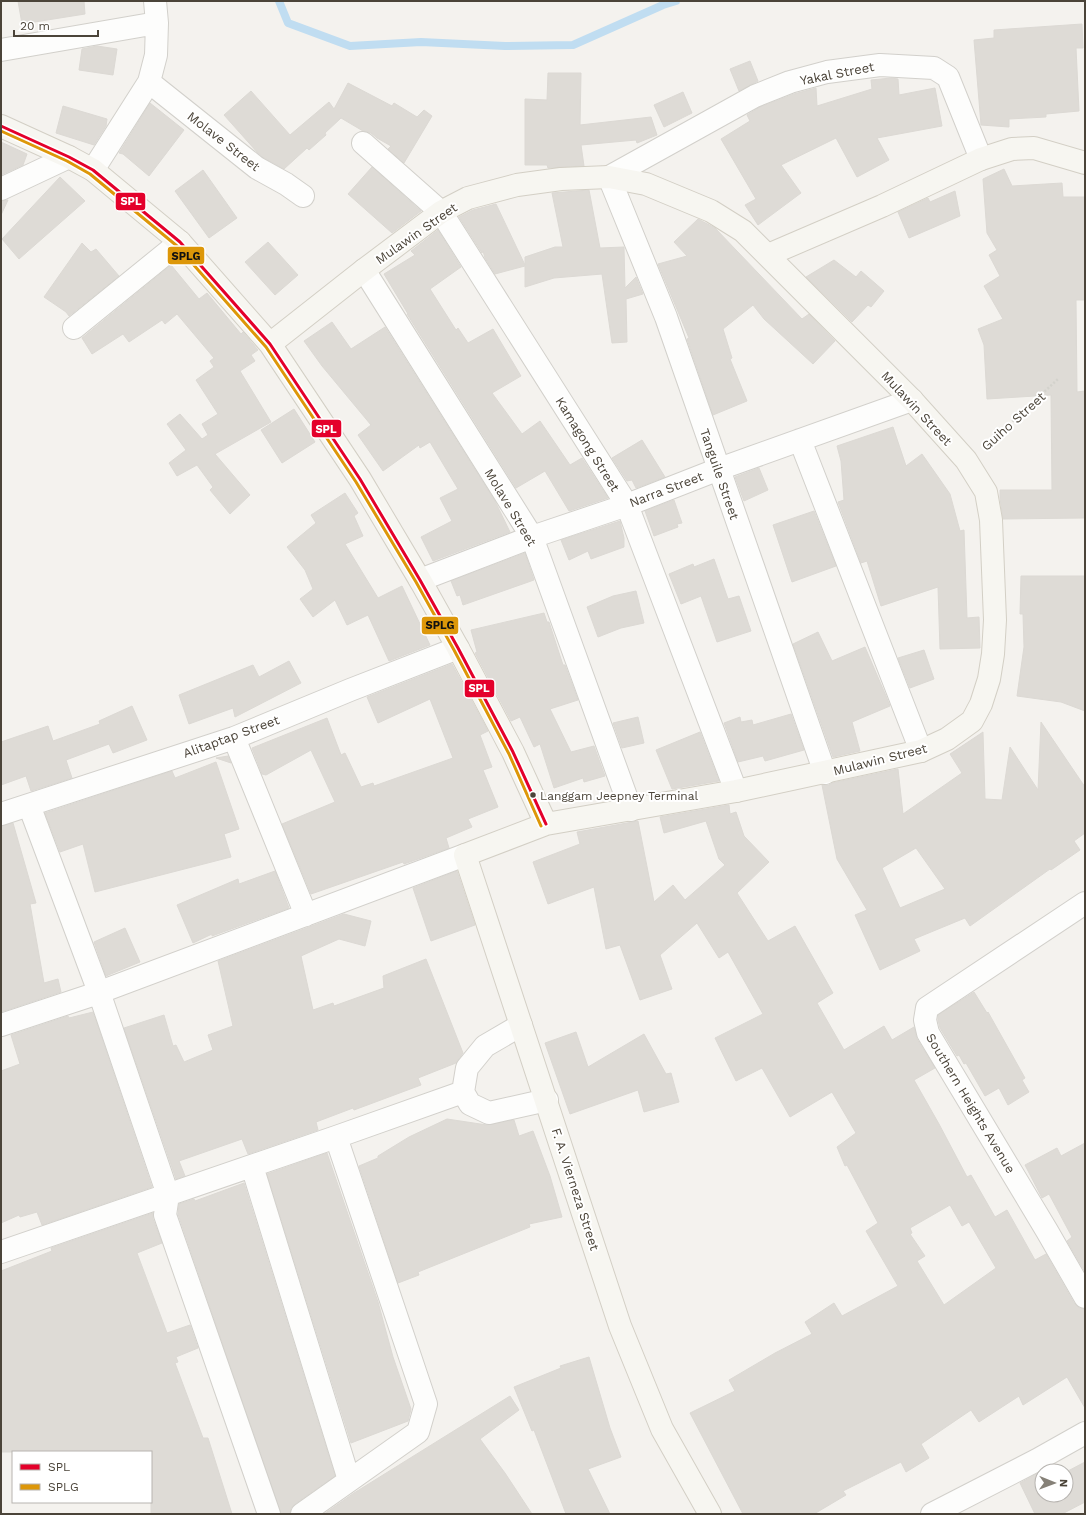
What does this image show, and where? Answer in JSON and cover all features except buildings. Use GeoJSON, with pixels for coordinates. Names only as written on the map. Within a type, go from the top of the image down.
{"type":"FeatureCollection","features":[{"type":"Feature","properties":{"kind":"street"},"geometry":{"type":"LineString","coordinates":[[94,170],[149,82],[156,55],[157,24],[155,1]]}},
{"type":"Feature","properties":{"kind":"street"},"geometry":{"type":"LineString","coordinates":[[1,50],[157,24]]}},
{"type":"Feature","properties":{"kind":"street","name":"Yakal Street"},"geometry":{"type":"LineString","coordinates":[[609,177],[755,96],[790,82],[827,72],[880,65],[934,68],[948,77],[981,159]]}},
{"type":"Feature","properties":{"kind":"street","name":"Molave Street"},"geometry":{"type":"LineString","coordinates":[[149,82],[257,168],[286,184],[303,196]]}},
{"type":"Feature","properties":{"kind":"street"},"geometry":{"type":"LineString","coordinates":[[1,126],[69,156],[94,170],[180,242],[270,344],[360,479],[420,580],[513,752],[546,824]]}},
{"type":"Feature","properties":{"kind":"street","name":"Kamagong Street"},"geometry":{"type":"LineString","coordinates":[[363,143],[441,212],[627,505],[736,791]]}},
{"type":"Feature","properties":{"kind":"street"},"geometry":{"type":"LineString","coordinates":[[768,255],[882,206],[981,159],[1012,149],[1034,148],[1085,163]]}},
{"type":"Feature","properties":{"kind":"street"},"geometry":{"type":"LineString","coordinates":[[1,189],[69,156]]}},
{"type":"Feature","properties":{"kind":"street","name":"Mulawin Street"},"geometry":{"type":"LineString","coordinates":[[270,344],[441,212],[468,198],[517,185],[561,179],[609,177],[646,184],[711,211],[743,231],[912,400],[966,460],[986,492],[991,520],[995,620],[993,654],[989,679],[981,704],[972,721],[947,739],[921,752],[825,773],[736,791],[546,824],[465,854]]}},
{"type":"Feature","properties":{"kind":"street","name":"Tanguile Street"},"geometry":{"type":"LineString","coordinates":[[609,177],[666,317],[825,773]]}},
{"type":"Feature","properties":{"kind":"street"},"geometry":{"type":"LineString","coordinates":[[74,328],[180,242]]}},
{"type":"Feature","properties":{"kind":"street","name":"Molave Street"},"geometry":{"type":"LineString","coordinates":[[364,270],[532,537],[631,810]]}},
{"type":"Feature","properties":{"kind":"street","name":"Narra Street"},"geometry":{"type":"LineString","coordinates":[[420,580],[532,537],[627,505],[718,469],[912,400]]}},
{"type":"Feature","properties":{"kind":"street"},"geometry":{"type":"LineString","coordinates":[[800,440],[921,752]]}},
{"type":"Feature","properties":{"kind":"street","name":"Alitaptap Street"},"geometry":{"type":"LineString","coordinates":[[1,814],[234,738],[350,690],[458,648]]}},
{"type":"Feature","properties":{"kind":"street"},"geometry":{"type":"LineString","coordinates":[[234,738],[306,915]]}},
{"type":"Feature","properties":{"kind":"street"},"geometry":{"type":"LineString","coordinates":[[29,805],[99,992],[168,1195],[165,1215],[269,1514]]}},
{"type":"Feature","properties":{"kind":"street"},"geometry":{"type":"LineString","coordinates":[[1,1025],[99,992],[465,854]]}},
{"type":"Feature","properties":{"kind":"street","name":"F. A. Vierneza Street"},"geometry":{"type":"LineString","coordinates":[[465,854],[620,1326],[662,1429],[709,1513]]}},
{"type":"Feature","properties":{"kind":"street","name":"Southern Heights Avenue"},"geometry":{"type":"LineString","coordinates":[[1085,903],[927,1008],[925,1020],[928,1034],[1047,1231],[1085,1297]]}},
{"type":"Feature","properties":{"kind":"street"},"geometry":{"type":"LineString","coordinates":[[522,1026],[485,1046],[467,1068],[463,1092],[470,1104],[489,1113],[547,1100]]}},
{"type":"Feature","properties":{"kind":"street"},"geometry":{"type":"LineString","coordinates":[[1,1252],[463,1092]]}},
{"type":"Feature","properties":{"kind":"street"},"geometry":{"type":"LineString","coordinates":[[302,1514],[418,1432],[426,1404],[336,1137]]}},
{"type":"Feature","properties":{"kind":"street"},"geometry":{"type":"LineString","coordinates":[[252,1166],[350,1480]]}},
{"type":"Feature","properties":{"kind":"street"},"geometry":{"type":"LineString","coordinates":[[932,1514],[1037,1460],[1085,1433]]}},
{"type":"Feature","properties":{"kind":"path","name":"Guiho Street"},"geometry":{"type":"LineString","coordinates":[[966,460],[992,442],[1058,379]]}},
{"type":"Feature","properties":{"kind":"waterway"},"geometry":{"type":"LineString","coordinates":[[279,1],[288,23],[350,46],[421,42],[505,46],[573,45],[663,5],[676,1]]}},
{"type":"Feature","properties":{"kind":"transit line","name":"SPL"},"geometry":{"type":"LineString","coordinates":[[1,126],[69,157],[93,170],[180,242],[270,344],[360,479],[420,580],[513,752],[546,824]]}},
{"type":"Feature","properties":{"kind":"transit line","name":"SPLG"},"geometry":{"type":"LineString","coordinates":[[1,131],[67,161],[90,174],[177,246],[266,347],[356,482],[416,582],[509,754],[541,826]]}},
{"type":"Feature","properties":{"kind":"place","name":"Langgam Jeepney Terminal"},"geometry":{"type":"Point","coordinates":[533,795]}}]}
